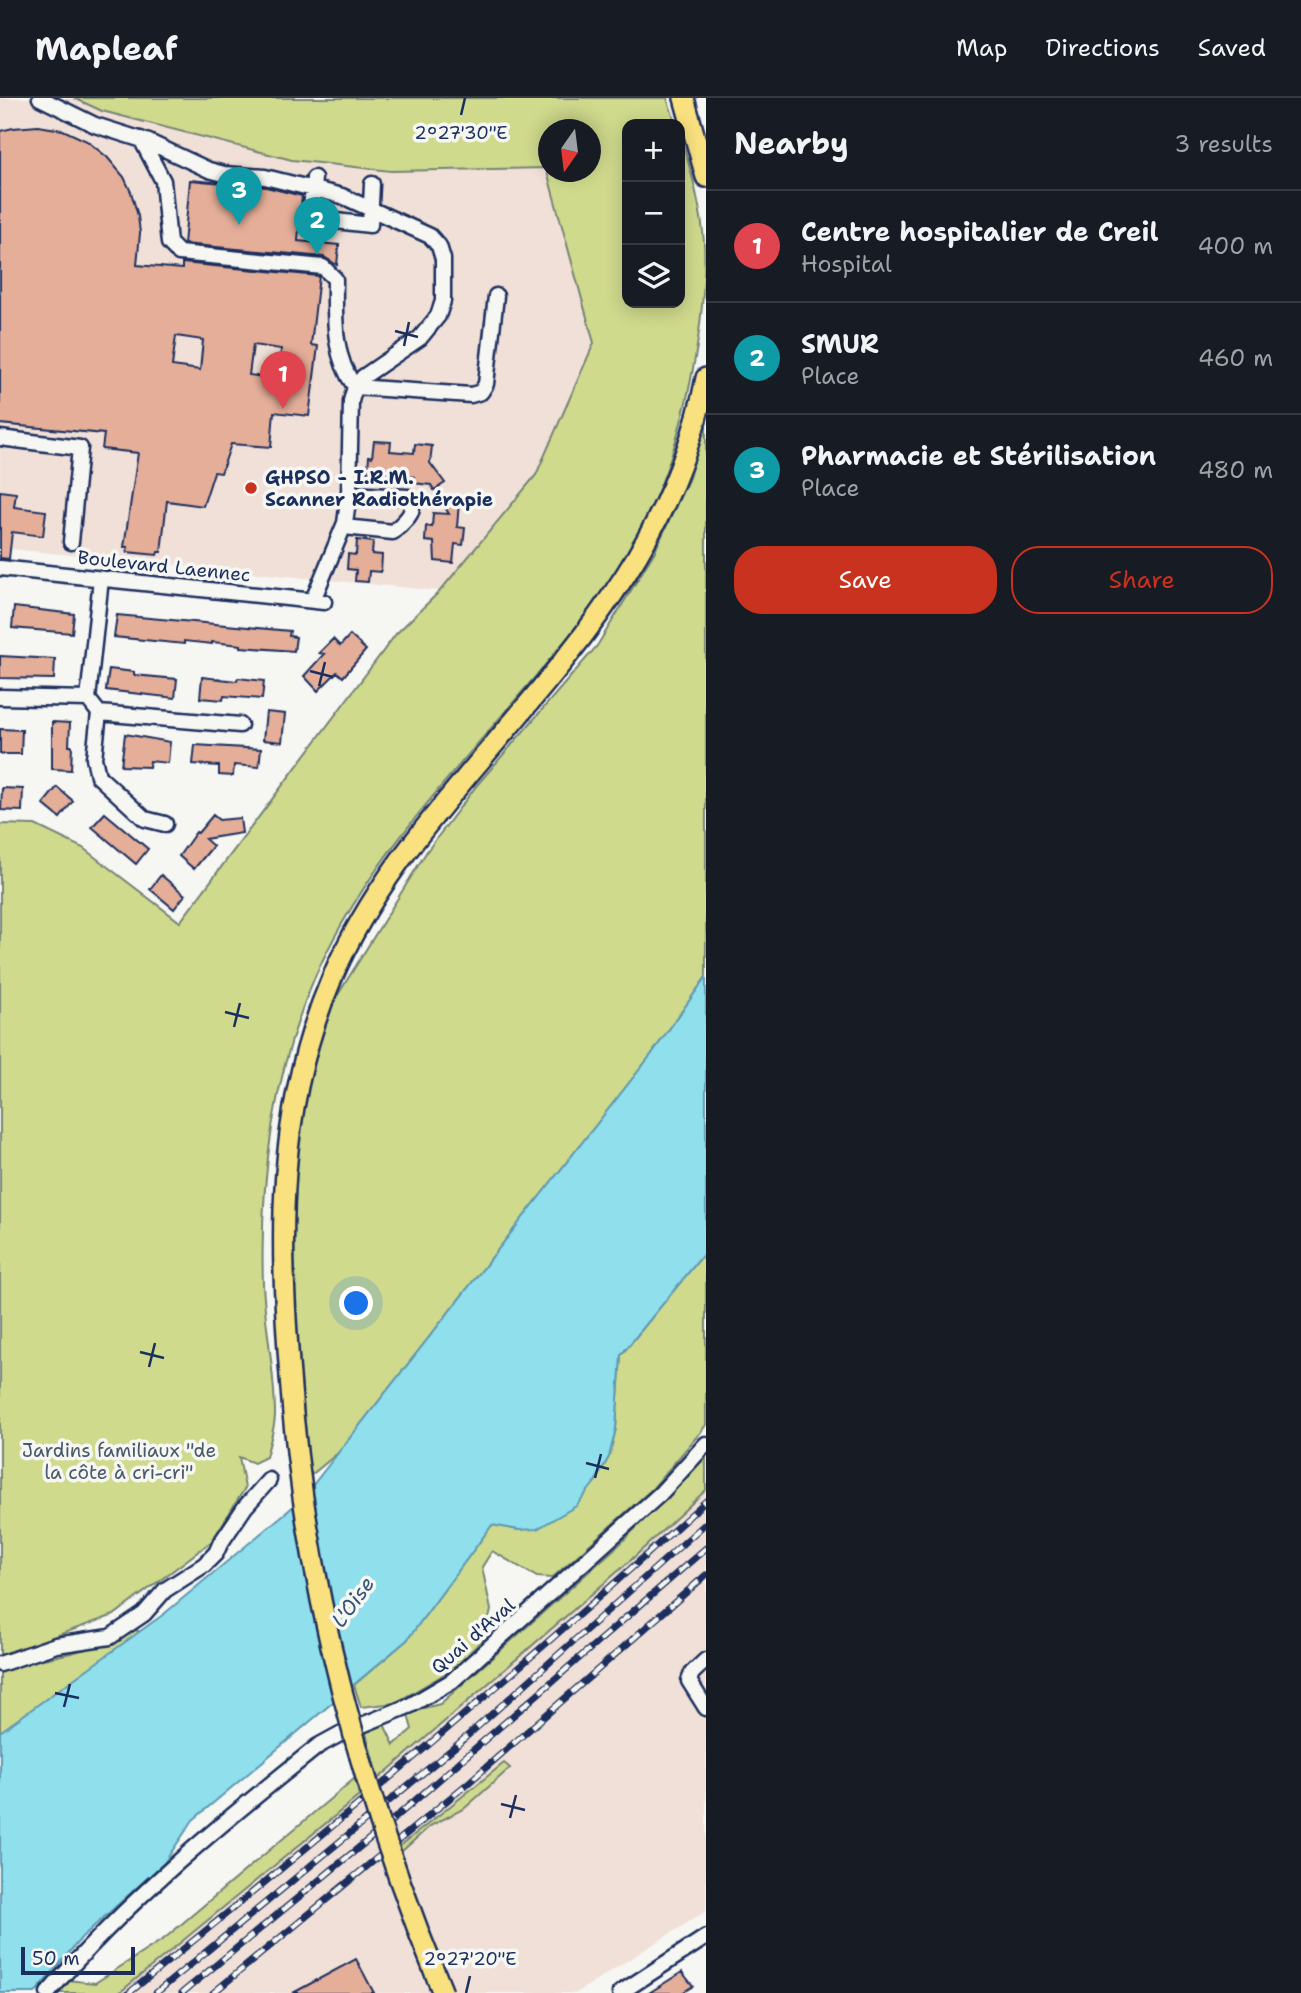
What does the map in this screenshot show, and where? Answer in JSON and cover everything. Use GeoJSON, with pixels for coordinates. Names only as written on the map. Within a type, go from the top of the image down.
{"type":"FeatureCollection","features":[{"type":"Feature","properties":{"kind":"main road"},"geometry":{"type":"LineString","coordinates":[[684,98],[699,144],[706,177]]}},
{"type":"Feature","properties":{"kind":"main road"},"geometry":{"type":"LineString","coordinates":[[443,1993],[388,1844],[340,1675],[322,1601],[306,1513],[290,1376],[282,1240],[288,1136],[306,1048],[332,976],[370,905],[451,793],[578,642],[640,554],[678,477],[696,422],[706,378]]}},
{"type":"Feature","properties":{"kind":"street"},"geometry":{"type":"LineString","coordinates":[[40,98],[95,125],[141,139],[216,172],[314,183],[424,232],[436,242],[443,259],[442,309],[427,331],[363,377],[355,387],[351,401],[349,494],[344,527],[393,532],[402,525],[413,508],[413,502],[408,497],[349,494]]}},
{"type":"Feature","properties":{"kind":"street"},"geometry":{"type":"LineString","coordinates":[[141,139],[163,181],[169,243],[179,253],[323,267],[335,279],[335,338],[345,373],[355,387]]}},
{"type":"Feature","properties":{"kind":"street"},"geometry":{"type":"LineString","coordinates":[[314,183],[310,218],[370,225],[372,184]]}},
{"type":"Feature","properties":{"kind":"street"},"geometry":{"type":"LineString","coordinates":[[355,387],[471,395],[481,392],[486,384],[496,296]]}},
{"type":"Feature","properties":{"kind":"street"},"geometry":{"type":"LineString","coordinates":[[0,439],[79,448],[71,542]]}},
{"type":"Feature","properties":{"kind":"street","name":"Boulevard Laennec"},"geometry":{"type":"LineString","coordinates":[[0,568],[319,601],[344,527]]}},
{"type":"Feature","properties":{"kind":"street"},"geometry":{"type":"LineString","coordinates":[[101,579],[88,699],[99,713],[94,758],[98,776],[145,818],[165,824]]}},
{"type":"Feature","properties":{"kind":"street"},"geometry":{"type":"LineString","coordinates":[[0,697],[88,699]]}},
{"type":"Feature","properties":{"kind":"street"},"geometry":{"type":"LineString","coordinates":[[99,713],[240,724]]}},
{"type":"Feature","properties":{"kind":"street","name":"Quai d'Aval"},"geometry":{"type":"LineString","coordinates":[[48,1993],[102,1931],[171,1869],[318,1746],[340,1734],[411,1705],[452,1681],[660,1494],[706,1444]]}},
{"type":"Feature","properties":{"kind":"street"},"geometry":{"type":"LineString","coordinates":[[0,1664],[56,1646],[110,1637],[144,1614],[165,1590],[204,1565],[216,1553],[245,1507],[269,1480]]}},
{"type":"Feature","properties":{"kind":"street"},"geometry":{"type":"LineString","coordinates":[[706,1660],[692,1673],[689,1681],[706,1708]]}},
{"type":"Feature","properties":{"kind":"street"},"geometry":{"type":"LineString","coordinates":[[620,1993],[706,1937]]}},
{"type":"Feature","properties":{"kind":"shaded area"},"geometry":{"type":"Polygon","coordinates":[[[0,98],[74,98],[102,111],[292,160],[391,171],[538,167],[538,182],[550,182],[595,343],[536,475],[440,591],[0,548],[0,98]]]}},
{"type":"Feature","properties":{"kind":"shaded area"},"geometry":{"type":"Polygon","coordinates":[[[706,1468],[706,1911],[576,1993],[99,1993],[389,1751],[706,1468]]]}},
{"type":"Feature","properties":{"kind":"green space","name":"Jardins familiaux \"de la côte à cri-cri\""},"geometry":{"type":"Polygon","coordinates":[[[74,98],[667,98],[674,119],[622,119],[622,308],[685,308],[685,151],[701,214],[704,242],[701,315],[690,386],[666,471],[630,550],[576,627],[409,826],[370,879],[337,933],[309,991],[296,1026],[277,1098],[266,1172],[263,1284],[275,1415],[266,1457],[254,1463],[239,1457],[245,1488],[212,1541],[114,1615],[0,1656],[0,824],[35,825],[83,848],[180,922],[396,634],[440,591],[536,475],[594,343],[550,182],[601,182],[601,119],[538,119],[538,168],[391,171],[292,160],[102,111],[74,98]]]}},
{"type":"Feature","properties":{"kind":"green space"},"geometry":{"type":"Polygon","coordinates":[[[706,418],[706,977],[651,1055],[338,1453],[310,1476],[292,1288],[290,1207],[299,1121],[308,1080],[331,1006],[427,851],[477,785],[597,646],[655,551],[689,478],[706,418]]]}},
{"type":"Feature","properties":{"kind":"green space"},"geometry":{"type":"Polygon","coordinates":[[[706,1251],[706,1425],[700,1433],[652,1489],[552,1578],[537,1577],[492,1551],[482,1567],[491,1610],[485,1637],[455,1668],[395,1703],[361,1707],[354,1685],[407,1640],[492,1525],[519,1530],[595,1482],[609,1457],[616,1428],[621,1355],[706,1251]]]}},
{"type":"Feature","properties":{"kind":"green space"},"geometry":{"type":"Polygon","coordinates":[[[706,1456],[706,1490],[631,1560],[378,1779],[365,1729],[383,1722],[394,1745],[412,1729],[407,1712],[440,1704],[621,1543],[706,1456]]]}},
{"type":"Feature","properties":{"kind":"green space"},"geometry":{"type":"Polygon","coordinates":[[[133,1629],[143,1633],[0,1739],[0,1665],[82,1650],[133,1629]]]}},
{"type":"Feature","properties":{"kind":"green space"},"geometry":{"type":"Polygon","coordinates":[[[504,1763],[510,1768],[465,1808],[430,1826],[401,1852],[399,1847],[504,1763]]]}},
{"type":"Feature","properties":{"kind":"green space"},"geometry":{"type":"Polygon","coordinates":[[[355,1778],[359,1796],[119,1993],[57,1993],[67,1980],[95,1983],[165,1938],[355,1778]]]}},
{"type":"Feature","properties":{"kind":"water","name":"L'Oise"},"geometry":{"type":"Polygon","coordinates":[[[706,977],[706,1251],[621,1355],[616,1428],[609,1457],[595,1482],[576,1506],[537,1529],[519,1530],[492,1525],[407,1640],[193,1820],[164,1863],[82,1937],[35,1993],[0,1993],[0,1732],[164,1614],[301,1500],[651,1055],[706,977]]]}},
{"type":"Feature","properties":{"kind":"building"},"geometry":{"type":"Polygon","coordinates":[[[38,126],[63,130],[87,141],[107,157],[124,177],[138,216],[140,233],[137,265],[182,269],[182,263],[319,276],[311,345],[318,346],[309,416],[274,412],[271,447],[231,444],[221,473],[214,472],[203,506],[167,501],[161,552],[157,555],[127,552],[128,547],[124,547],[138,453],[102,449],[104,434],[0,424],[0,131],[38,126]],[[176,336],[172,366],[200,370],[203,340],[176,336]],[[253,345],[249,375],[278,379],[281,349],[253,345]]]}},
{"type":"Feature","properties":{"kind":"building"},"geometry":{"type":"Polygon","coordinates":[[[190,180],[266,187],[302,196],[298,241],[339,245],[337,265],[324,257],[184,244],[190,180]]]}},
{"type":"Feature","properties":{"kind":"building"},"geometry":{"type":"Polygon","coordinates":[[[374,441],[391,442],[390,451],[414,453],[415,444],[432,446],[430,463],[445,483],[434,490],[431,485],[413,483],[414,477],[385,474],[384,481],[367,479],[369,456],[372,457],[374,441]]]}},
{"type":"Feature","properties":{"kind":"building"},"geometry":{"type":"Polygon","coordinates":[[[0,491],[16,493],[14,507],[46,511],[43,536],[12,532],[9,559],[0,558],[0,491]]]}},
{"type":"Feature","properties":{"kind":"building"},"geometry":{"type":"Polygon","coordinates":[[[440,499],[459,502],[457,527],[465,528],[463,545],[455,544],[453,563],[435,561],[434,542],[425,541],[426,526],[432,527],[433,513],[449,514],[440,499]]]}},
{"type":"Feature","properties":{"kind":"building"},"geometry":{"type":"Polygon","coordinates":[[[357,540],[373,542],[372,554],[382,555],[381,572],[369,571],[368,582],[355,581],[356,570],[347,569],[348,554],[356,555],[357,540]]]}},
{"type":"Feature","properties":{"kind":"building"},"geometry":{"type":"Polygon","coordinates":[[[14,607],[74,614],[72,633],[12,628],[14,607]]]}},
{"type":"Feature","properties":{"kind":"building"},"geometry":{"type":"Polygon","coordinates":[[[117,615],[290,631],[289,636],[296,637],[294,651],[212,642],[184,641],[184,644],[114,637],[117,615]]]}},
{"type":"Feature","properties":{"kind":"building"},"geometry":{"type":"Polygon","coordinates":[[[350,635],[366,650],[343,677],[337,672],[318,691],[304,676],[324,654],[319,653],[333,639],[340,646],[350,635]]]}},
{"type":"Feature","properties":{"kind":"building"},"geometry":{"type":"Polygon","coordinates":[[[0,656],[55,659],[54,679],[0,678],[0,656]]]}},
{"type":"Feature","properties":{"kind":"building"},"geometry":{"type":"Polygon","coordinates":[[[109,669],[134,672],[134,675],[177,679],[175,698],[106,690],[109,669]]]}},
{"type":"Feature","properties":{"kind":"building"},"geometry":{"type":"Polygon","coordinates":[[[202,677],[264,681],[262,699],[224,696],[223,700],[200,698],[202,677]]]}},
{"type":"Feature","properties":{"kind":"building"},"geometry":{"type":"Polygon","coordinates":[[[266,712],[285,714],[282,742],[263,740],[266,712]]]}},
{"type":"Feature","properties":{"kind":"building"},"geometry":{"type":"Polygon","coordinates":[[[52,722],[70,723],[71,770],[52,769],[52,722]]]}},
{"type":"Feature","properties":{"kind":"building"},"geometry":{"type":"Polygon","coordinates":[[[0,729],[22,730],[21,754],[0,754],[0,729]]]}},
{"type":"Feature","properties":{"kind":"building"},"geometry":{"type":"Polygon","coordinates":[[[125,734],[170,742],[168,763],[150,761],[149,767],[121,766],[125,734]]]}},
{"type":"Feature","properties":{"kind":"building"},"geometry":{"type":"Polygon","coordinates":[[[195,745],[261,749],[259,767],[234,765],[233,776],[219,775],[219,766],[193,764],[195,745]]]}},
{"type":"Feature","properties":{"kind":"building"},"geometry":{"type":"Polygon","coordinates":[[[57,787],[73,801],[60,818],[43,804],[57,787]]]}},
{"type":"Feature","properties":{"kind":"building"},"geometry":{"type":"Polygon","coordinates":[[[2,788],[23,789],[22,811],[1,810],[2,788]]]}},
{"type":"Feature","properties":{"kind":"building"},"geometry":{"type":"Polygon","coordinates":[[[105,813],[148,849],[136,864],[92,827],[105,813]]]}},
{"type":"Feature","properties":{"kind":"building"},"geometry":{"type":"Polygon","coordinates":[[[213,815],[219,820],[240,818],[242,833],[205,839],[213,846],[194,869],[179,856],[196,832],[198,833],[213,815]]]}},
{"type":"Feature","properties":{"kind":"building"},"geometry":{"type":"Polygon","coordinates":[[[161,875],[185,895],[174,909],[150,889],[161,875]]]}},
{"type":"Feature","properties":{"kind":"building"},"geometry":{"type":"Polygon","coordinates":[[[356,1959],[374,1993],[293,1993],[356,1959]]]}},
{"type":"Feature","properties":{"kind":"building"},"geometry":{"type":"Polygon","coordinates":[[[682,1972],[693,1986],[682,1993],[649,1993],[682,1972]]]}},
{"type":"Feature","properties":{"kind":"railway"},"geometry":{"type":"LineString","coordinates":[[129,1993],[421,1751],[706,1501]]}},
{"type":"Feature","properties":{"kind":"railway"},"geometry":{"type":"LineString","coordinates":[[156,1993],[457,1745],[706,1523]]}},
{"type":"Feature","properties":{"kind":"railway"},"geometry":{"type":"LineString","coordinates":[[182,1993],[396,1817],[706,1548]]}},
{"type":"Feature","properties":{"kind":"railway"},"geometry":{"type":"LineString","coordinates":[[213,1993],[467,1784],[706,1575]]}},
{"type":"Feature","properties":{"kind":"place","name":"Pharmacie et Stérilisation"},"geometry":{"type":"Point","coordinates":[239,225]}},
{"type":"Feature","properties":{"kind":"place","name":"SMUR"},"geometry":{"type":"Point","coordinates":[317,255]}},
{"type":"Feature","properties":{"kind":"place","name":"Centre hospitalier de Creil"},"geometry":{"type":"Point","coordinates":[283,409]}},
{"type":"Feature","properties":{"kind":"place","name":"GHPSO - I.R.M. Scanner Radiothérapie"},"geometry":{"type":"Point","coordinates":[251,488]}}]}
